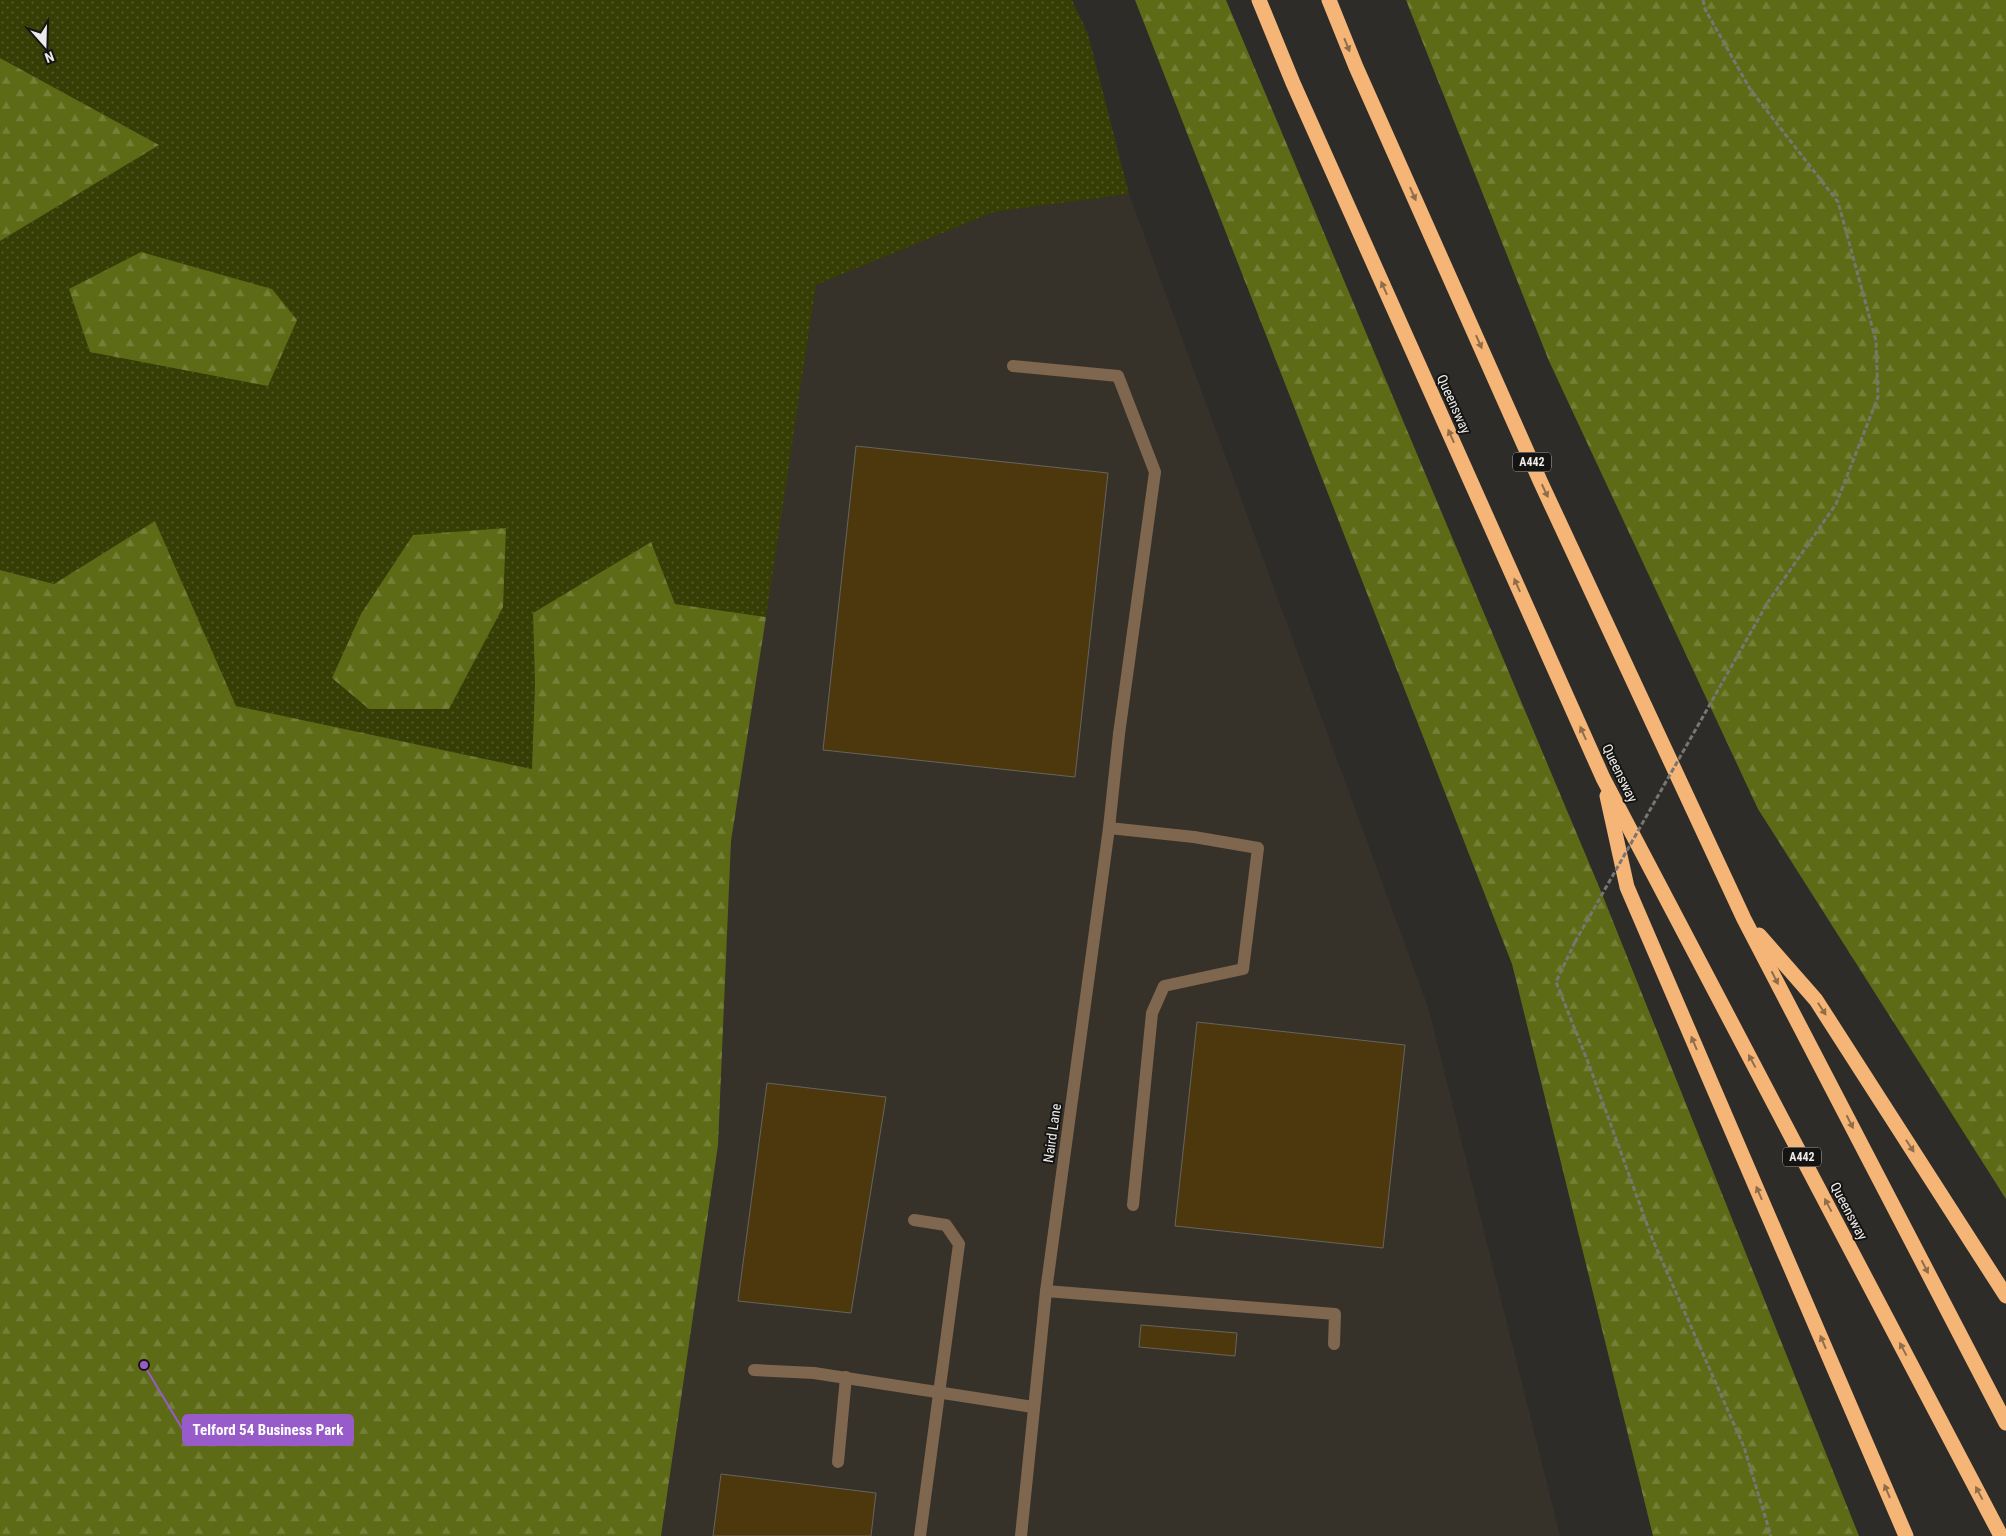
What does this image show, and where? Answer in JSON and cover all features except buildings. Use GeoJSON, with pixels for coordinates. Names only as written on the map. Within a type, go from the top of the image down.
{"type":"FeatureCollection","features":[{"type":"Feature","properties":{"kind":"highway","name":"Queensway"},"geometry":{"type":"LineString","coordinates":[[1259,0],[1293,83],[1603,778],[2001,1536]]}},
{"type":"Feature","properties":{"kind":"highway","name":"A442"},"geometry":{"type":"LineString","coordinates":[[1329,0],[1356,67],[1537,474],[1744,919],[2006,1423]]}},
{"type":"Feature","properties":{"kind":"highway","name":"A442"},"geometry":{"type":"LineString","coordinates":[[1603,778],[1627,887],[1906,1536]]}},
{"type":"Feature","properties":{"kind":"highway","name":"A442"},"geometry":{"type":"LineString","coordinates":[[1744,919],[1816,1000],[2006,1296]]}},
{"type":"Feature","properties":{"kind":"street","name":"Naird Lane"},"geometry":{"type":"LineString","coordinates":[[1013,366],[1118,376],[1155,472],[1046,1291],[1021,1536]]}},
{"type":"Feature","properties":{"kind":"street"},"geometry":{"type":"LineString","coordinates":[[1109,828],[1194,837],[1258,848],[1243,969],[1164,986],[1152,1013],[1133,1205]]}},
{"type":"Feature","properties":{"kind":"street"},"geometry":{"type":"LineString","coordinates":[[914,1220],[946,1225],[959,1244],[920,1536]]}},
{"type":"Feature","properties":{"kind":"street"},"geometry":{"type":"LineString","coordinates":[[1046,1291],[1335,1314],[1334,1344]]}},
{"type":"Feature","properties":{"kind":"street"},"geometry":{"type":"LineString","coordinates":[[754,1370],[814,1372],[1033,1407]]}},
{"type":"Feature","properties":{"kind":"street"},"geometry":{"type":"LineString","coordinates":[[838,1462],[846,1377]]}},
{"type":"Feature","properties":{"kind":"path"},"geometry":{"type":"LineString","coordinates":[[1703,0],[1705,9],[1750,89],[1838,202],[1876,341],[1878,397],[1836,504],[1768,602],[1575,942],[1556,982],[1588,1062],[1652,1238],[1744,1447],[1771,1536]]}},
{"type":"Feature","properties":{"kind":"shaded area"},"geometry":{"type":"Polygon","coordinates":[[[1129,194],[1428,1007],[1560,1536],[661,1536],[718,1145],[731,841],[816,285],[994,212],[1129,194]]]}},
{"type":"Feature","properties":{"kind":"green space"},"geometry":{"type":"Polygon","coordinates":[[[0,0],[1072,0],[1088,34],[1129,194],[994,212],[816,285],[766,617],[674,604],[651,542],[533,613],[535,684],[532,769],[235,706],[155,521],[54,584],[0,570],[0,241],[158,145],[0,58],[0,0]]]}},
{"type":"Feature","properties":{"kind":"green space"},"geometry":{"type":"Polygon","coordinates":[[[1135,0],[1226,0],[1600,889],[1859,1536],[1653,1536],[1512,964],[1135,0]]]}},
{"type":"Feature","properties":{"kind":"green space"},"geometry":{"type":"Polygon","coordinates":[[[1406,0],[2006,0],[2006,1199],[1758,809],[1549,361],[1406,0]]]}},
{"type":"Feature","properties":{"kind":"green space"},"geometry":{"type":"Polygon","coordinates":[[[0,58],[159,145],[0,241],[0,58]]]}},
{"type":"Feature","properties":{"kind":"green space"},"geometry":{"type":"Polygon","coordinates":[[[141,252],[272,289],[297,320],[268,386],[90,352],[69,289],[141,252]]]}},
{"type":"Feature","properties":{"kind":"green space"},"geometry":{"type":"Polygon","coordinates":[[[155,521],[236,706],[532,769],[535,684],[533,613],[651,542],[675,604],[766,617],[731,841],[718,1145],[661,1536],[0,1536],[0,570],[54,584],[155,521]]]}},
{"type":"Feature","properties":{"kind":"green space"},"geometry":{"type":"Polygon","coordinates":[[[506,528],[503,607],[449,709],[369,709],[332,678],[361,614],[413,535],[506,528]]]}},
{"type":"Feature","properties":{"kind":"place","name":"Telford 54 Business Park"},"geometry":{"type":"Point","coordinates":[144,1365]}}]}
